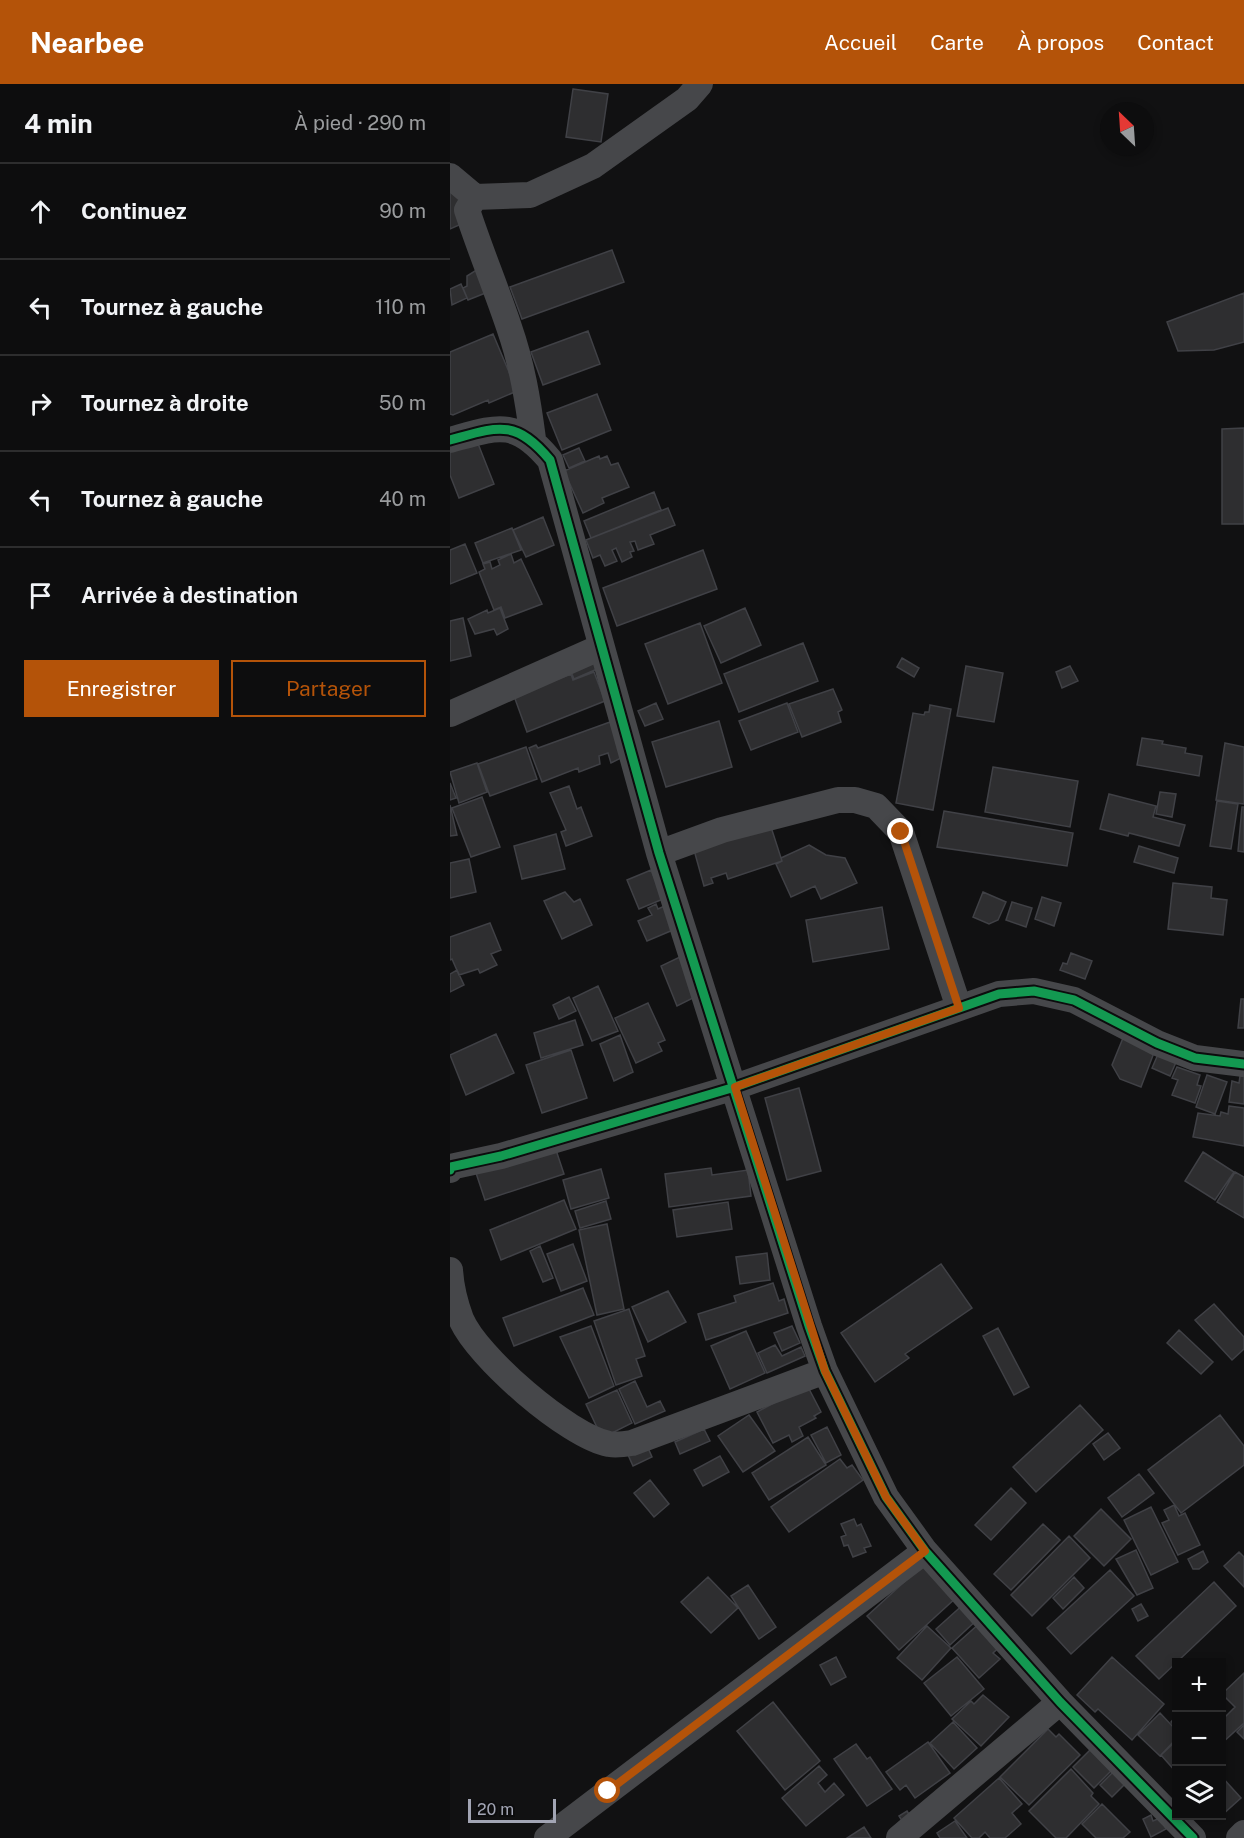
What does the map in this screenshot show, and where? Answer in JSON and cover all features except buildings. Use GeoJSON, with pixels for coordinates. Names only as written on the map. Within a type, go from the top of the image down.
{"type":"FeatureCollection","features":[{"type":"Feature","properties":{"kind":"street"},"geometry":{"type":"LineString","coordinates":[[450,176],[475,197],[530,195],[593,166],[687,99],[700,84]]}},
{"type":"Feature","properties":{"kind":"street"},"geometry":{"type":"LineString","coordinates":[[475,197],[467,210],[483,260],[509,327],[525,384],[533,440]]}},
{"type":"Feature","properties":{"kind":"street"},"geometry":{"type":"LineString","coordinates":[[450,440],[493,428],[510,429],[533,440],[550,460],[659,853],[825,1371],[886,1497],[925,1551],[1060,1702],[1193,1838]]}},
{"type":"Feature","properties":{"kind":"street"},"geometry":{"type":"LineString","coordinates":[[450,714],[602,647]]}},
{"type":"Feature","properties":{"kind":"street"},"geometry":{"type":"LineString","coordinates":[[659,853],[722,830],[838,800],[855,800],[876,806],[901,832],[959,1008]]}},
{"type":"Feature","properties":{"kind":"street"},"geometry":{"type":"LineString","coordinates":[[450,1168],[501,1156],[735,1087],[999,994],[1034,991],[1074,1000],[1157,1043],[1195,1058],[1244,1064]]}},
{"type":"Feature","properties":{"kind":"street"},"geometry":{"type":"LineString","coordinates":[[450,1270],[456,1324],[553,1416],[610,1444],[632,1443],[825,1371]]}},
{"type":"Feature","properties":{"kind":"street"},"geometry":{"type":"LineString","coordinates":[[548,1838],[925,1551]]}},
{"type":"Feature","properties":{"kind":"street"},"geometry":{"type":"LineString","coordinates":[[899,1838],[1060,1702]]}},
{"type":"Feature","properties":{"kind":"street"},"geometry":{"type":"LineString","coordinates":[[1239,1838],[1244,1833]]}},
{"type":"Feature","properties":{"kind":"cycle path"},"geometry":{"type":"LineString","coordinates":[[450,440],[504,429],[526,437],[550,460],[659,853],[809,1326],[825,1371],[886,1497],[925,1551],[1060,1702],[1193,1838]]}},
{"type":"Feature","properties":{"kind":"cycle path"},"geometry":{"type":"LineString","coordinates":[[450,1170],[450,1167],[501,1156],[735,1087],[999,994],[1034,991],[1074,1000],[1157,1043],[1195,1058],[1244,1064]]}},
{"type":"Feature","properties":{"kind":"route"},"geometry":{"type":"LineString","coordinates":[[608,1791],[925,1551],[886,1497],[825,1371],[735,1087],[767,1074],[869,1042],[959,1008],[901,832]]}}]}
